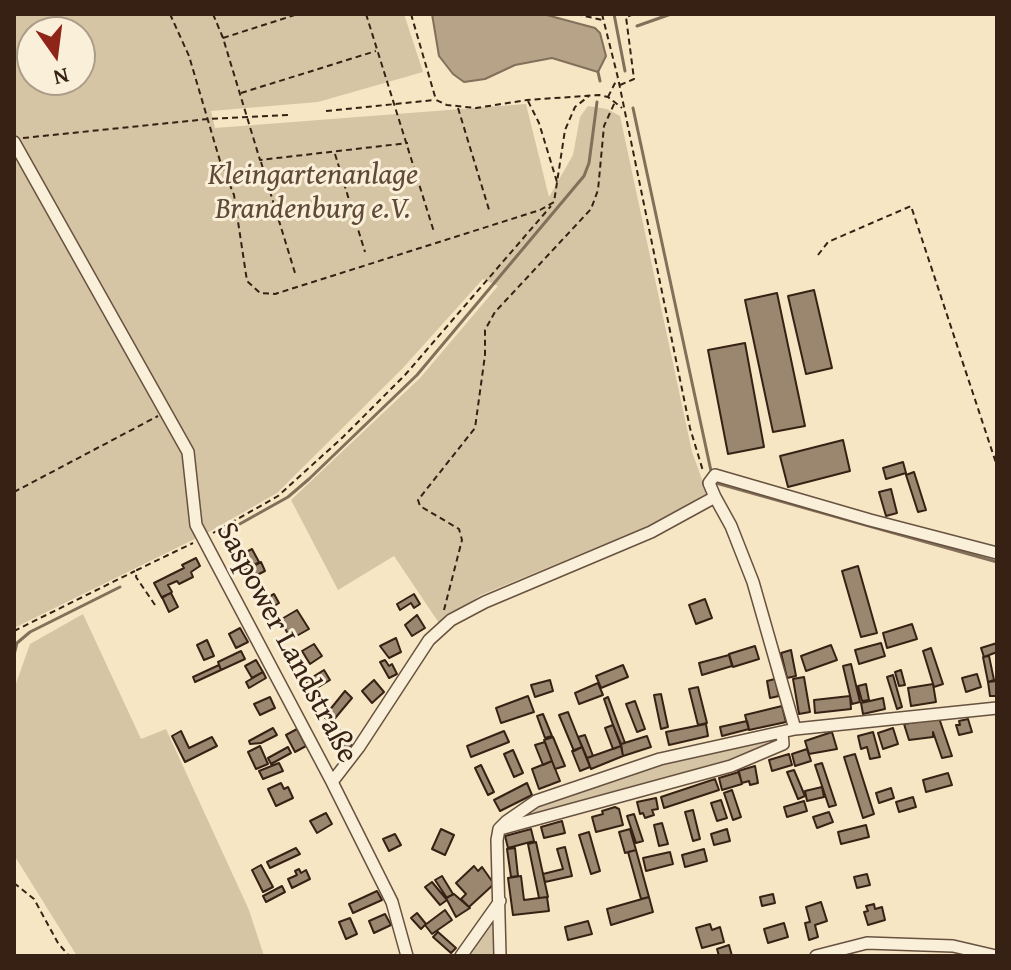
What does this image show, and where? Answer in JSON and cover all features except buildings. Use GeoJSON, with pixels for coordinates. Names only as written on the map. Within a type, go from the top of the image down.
{"type":"FeatureCollection","features":[{"type":"Feature","properties":{"kind":"street","name":"Saspower Landstraße"},"geometry":{"type":"LineString","coordinates":[[14,140],[188,452],[196,525],[392,902],[407,956]]}},
{"type":"Feature","properties":{"kind":"street"},"geometry":{"type":"LineString","coordinates":[[499,829],[731,766],[783,744],[788,731],[753,582],[731,526],[709,483],[715,475],[897,528],[997,553]]}},
{"type":"Feature","properties":{"kind":"street"},"geometry":{"type":"LineString","coordinates":[[332,782],[359,747],[429,640],[451,620],[485,602],[651,532],[715,497]]}},
{"type":"Feature","properties":{"kind":"street"},"geometry":{"type":"LineString","coordinates":[[500,956],[496,850],[499,829],[536,801],[660,759],[788,731],[997,708]]}},
{"type":"Feature","properties":{"kind":"street"},"geometry":{"type":"LineString","coordinates":[[461,956],[500,900]]}},
{"type":"Feature","properties":{"kind":"street"},"geometry":{"type":"LineString","coordinates":[[816,956],[867,943],[953,946],[996,956]]}},
{"type":"Feature","properties":{"kind":"path"},"geometry":{"type":"LineString","coordinates":[[170,14],[189,56],[220,161],[234,195],[247,281],[260,293],[275,294],[540,210],[554,202]]}},
{"type":"Feature","properties":{"kind":"path"},"geometry":{"type":"LineString","coordinates":[[213,14],[295,273]]}},
{"type":"Feature","properties":{"kind":"path"},"geometry":{"type":"LineString","coordinates":[[223,38],[298,14]]}},
{"type":"Feature","properties":{"kind":"path"},"geometry":{"type":"LineString","coordinates":[[366,14],[434,232]]}},
{"type":"Feature","properties":{"kind":"path"},"geometry":{"type":"LineString","coordinates":[[411,14],[436,100]]}},
{"type":"Feature","properties":{"kind":"path"},"geometry":{"type":"LineString","coordinates":[[576,14],[604,21]]}},
{"type":"Feature","properties":{"kind":"path"},"geometry":{"type":"LineString","coordinates":[[602,14],[690,428],[709,483]]}},
{"type":"Feature","properties":{"kind":"path"},"geometry":{"type":"LineString","coordinates":[[619,86],[634,79],[626,17],[634,14]]}},
{"type":"Feature","properties":{"kind":"path"},"geometry":{"type":"LineString","coordinates":[[240,93],[378,50]]}},
{"type":"Feature","properties":{"kind":"path"},"geometry":{"type":"LineString","coordinates":[[608,97],[618,78]]}},
{"type":"Feature","properties":{"kind":"path"},"geometry":{"type":"LineString","coordinates":[[326,111],[436,100],[458,108],[589,96],[608,97],[623,109]]}},
{"type":"Feature","properties":{"kind":"path"},"geometry":{"type":"LineString","coordinates":[[14,631],[203,538],[278,496],[343,437],[405,375],[554,202],[565,130],[575,107],[589,96]]}},
{"type":"Feature","properties":{"kind":"path"},"geometry":{"type":"LineString","coordinates":[[527,100],[539,123],[558,186]]}},
{"type":"Feature","properties":{"kind":"path"},"geometry":{"type":"LineString","coordinates":[[439,629],[462,540],[459,529],[420,506],[418,500],[475,428],[485,355],[485,330],[495,312],[591,209],[598,190],[604,126],[615,102]]}},
{"type":"Feature","properties":{"kind":"path"},"geometry":{"type":"LineString","coordinates":[[458,108],[490,213]]}},
{"type":"Feature","properties":{"kind":"path"},"geometry":{"type":"LineString","coordinates":[[14,140],[208,119],[288,115]]}},
{"type":"Feature","properties":{"kind":"path"},"geometry":{"type":"LineString","coordinates":[[260,160],[408,143]]}},
{"type":"Feature","properties":{"kind":"path"},"geometry":{"type":"LineString","coordinates":[[335,152],[365,252]]}},
{"type":"Feature","properties":{"kind":"path"},"geometry":{"type":"LineString","coordinates":[[818,255],[828,242],[911,206],[997,466]]}},
{"type":"Feature","properties":{"kind":"path"},"geometry":{"type":"LineString","coordinates":[[14,492],[166,411]]}},
{"type":"Feature","properties":{"kind":"path"},"geometry":{"type":"LineString","coordinates":[[137,570],[136,577],[155,605]]}},
{"type":"Feature","properties":{"kind":"path"},"geometry":{"type":"LineString","coordinates":[[14,883],[34,899],[58,943],[69,956]]}},
{"type":"Feature","properties":{"kind":"green space","name":"Kleingartenanlage Brandenburg e.V."},"geometry":{"type":"Polygon","coordinates":[[[14,14],[404,14],[423,72],[318,102],[211,111],[215,128],[526,104],[549,197],[573,155],[580,117],[588,106],[607,109],[620,116],[692,452],[707,493],[651,525],[481,595],[439,623],[394,556],[338,590],[291,500],[420,378],[498,286],[483,279],[402,369],[277,493],[209,532],[14,628],[14,14]]]}},
{"type":"Feature","properties":{"kind":"green space"},"geometry":{"type":"Polygon","coordinates":[[[83,614],[141,739],[166,729],[249,910],[264,956],[77,956],[14,855],[14,689],[30,644],[83,614]]]}},
{"type":"Feature","properties":{"kind":"green space"},"geometry":{"type":"Polygon","coordinates":[[[778,740],[778,743],[730,762],[516,822],[540,806],[666,762],[778,740]]]}},
{"type":"Feature","properties":{"kind":"green space"},"geometry":{"type":"Polygon","coordinates":[[[495,916],[495,956],[465,956],[495,916]]]}},
{"type":"Feature","properties":{"kind":"shaded area"},"geometry":{"type":"Polygon","coordinates":[[[432,14],[543,14],[595,28],[600,33],[606,56],[598,72],[552,58],[515,65],[485,79],[464,82],[439,56],[432,14]]]}},
{"type":"Feature","properties":{"kind":"waterway"},"geometry":{"type":"LineString","coordinates":[[614,14],[625,71]]}},
{"type":"Feature","properties":{"kind":"waterway"},"geometry":{"type":"LineString","coordinates":[[637,26],[671,14]]}},
{"type":"Feature","properties":{"kind":"waterway"},"geometry":{"type":"LineString","coordinates":[[598,72],[600,81]]}},
{"type":"Feature","properties":{"kind":"waterway"},"geometry":{"type":"LineString","coordinates":[[220,535],[288,497],[417,375],[584,176],[589,163],[597,102]]}},
{"type":"Feature","properties":{"kind":"waterway"},"geometry":{"type":"LineString","coordinates":[[633,108],[711,471]]}},
{"type":"Feature","properties":{"kind":"waterway"},"geometry":{"type":"LineString","coordinates":[[716,483],[997,562]]}},
{"type":"Feature","properties":{"kind":"waterway"},"geometry":{"type":"LineString","coordinates":[[14,655],[17,643],[30,632],[120,587]]}}]}
